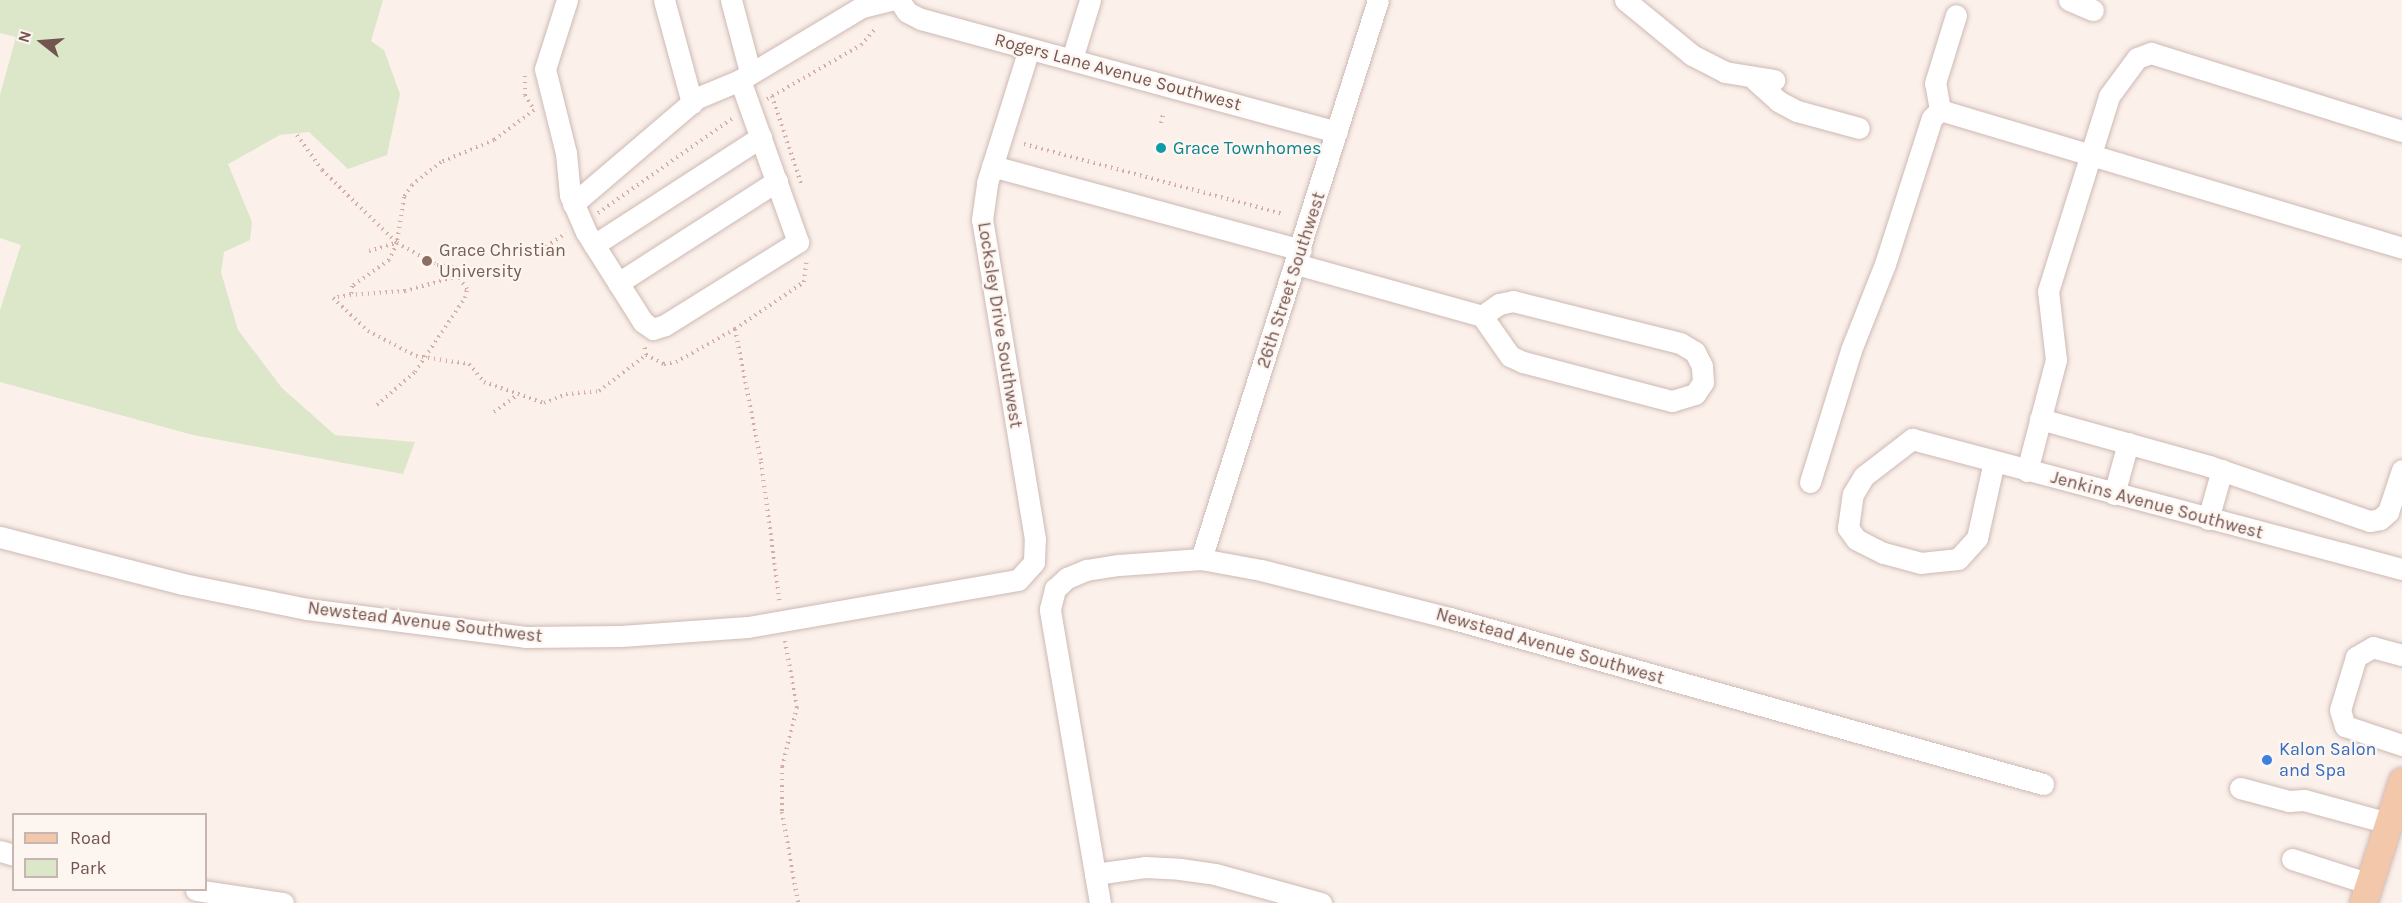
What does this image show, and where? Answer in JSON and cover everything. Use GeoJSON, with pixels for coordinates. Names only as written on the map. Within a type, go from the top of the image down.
{"type":"FeatureCollection","features":[{"type":"Feature","properties":{"kind":"main road"},"geometry":{"type":"LineString","coordinates":[[2369,897],[2388,823],[2402,781]]}},
{"type":"Feature","properties":{"kind":"street"},"geometry":{"type":"LineString","coordinates":[[567,0],[544,69],[565,147],[576,234],[618,283],[647,327],[659,328],[798,242],[750,109],[730,0]]}},
{"type":"Feature","properties":{"kind":"street"},"geometry":{"type":"LineString","coordinates":[[664,0],[692,103]]}},
{"type":"Feature","properties":{"kind":"street"},"geometry":{"type":"LineString","coordinates":[[1072,59],[1090,0]]}},
{"type":"Feature","properties":{"kind":"street","name":"26th Street Southwest"},"geometry":{"type":"LineString","coordinates":[[1201,559],[1378,0]]}},
{"type":"Feature","properties":{"kind":"street"},"geometry":{"type":"LineString","coordinates":[[1625,0],[1637,13],[1692,55],[1725,72],[1764,80],[1778,101],[1797,111],[1859,128]]}},
{"type":"Feature","properties":{"kind":"street"},"geometry":{"type":"LineString","coordinates":[[2069,0],[2093,10]]}},
{"type":"Feature","properties":{"kind":"street"},"geometry":{"type":"LineString","coordinates":[[573,204],[692,103],[745,76],[862,7],[897,2]]}},
{"type":"Feature","properties":{"kind":"street","name":"Rogers Lane Avenue Southwest"},"geometry":{"type":"LineString","coordinates":[[897,2],[921,19],[1337,132]]}},
{"type":"Feature","properties":{"kind":"street"},"geometry":{"type":"LineString","coordinates":[[1940,110],[1935,82],[1956,15]]}},
{"type":"Feature","properties":{"kind":"street","name":"Locksley Drive Southwest"},"geometry":{"type":"LineString","coordinates":[[1029,49],[992,166],[984,202],[984,238],[1035,539],[1030,568]]}},
{"type":"Feature","properties":{"kind":"street"},"geometry":{"type":"LineString","coordinates":[[2027,471],[2056,360],[2048,291],[2109,96],[2137,57],[2151,53],[2402,131]]}},
{"type":"Feature","properties":{"kind":"street"},"geometry":{"type":"LineString","coordinates":[[1940,110],[2402,248]]}},
{"type":"Feature","properties":{"kind":"street"},"geometry":{"type":"LineString","coordinates":[[1810,482],[1851,350],[1885,264],[1932,118],[1940,110]]}},
{"type":"Feature","properties":{"kind":"street"},"geometry":{"type":"LineString","coordinates":[[576,234],[761,137]]}},
{"type":"Feature","properties":{"kind":"street"},"geometry":{"type":"LineString","coordinates":[[992,166],[1298,257],[1482,316],[1510,356],[1523,362],[1672,401],[1695,394],[1703,382],[1702,366],[1695,352],[1680,343],[1513,301],[1499,304],[1482,316]]}},
{"type":"Feature","properties":{"kind":"street"},"geometry":{"type":"LineString","coordinates":[[618,283],[777,181]]}},
{"type":"Feature","properties":{"kind":"street"},"geometry":{"type":"LineString","coordinates":[[2040,419],[2222,470],[2370,521],[2380,519],[2388,512],[2402,470]]}},
{"type":"Feature","properties":{"kind":"street","name":"Jenkins Avenue Southwest"},"geometry":{"type":"LineString","coordinates":[[1994,461],[1977,538],[1958,559],[1921,563],[1883,553],[1856,539],[1848,528],[1853,494],[1864,476],[1912,439],[2402,569]]}},
{"type":"Feature","properties":{"kind":"street"},"geometry":{"type":"LineString","coordinates":[[2114,494],[2127,443]]}},
{"type":"Feature","properties":{"kind":"street"},"geometry":{"type":"LineString","coordinates":[[2208,519],[2222,470]]}},
{"type":"Feature","properties":{"kind":"street","name":"Newstead Avenue Southwest"},"geometry":{"type":"LineString","coordinates":[[0,537],[183,584],[307,609],[525,637],[621,636],[782,622],[1005,584],[1030,568]]}},
{"type":"Feature","properties":{"kind":"street","name":"Newstead Avenue Southwest"},"geometry":{"type":"LineString","coordinates":[[1095,874],[1050,618],[1055,589],[1067,578],[1086,570],[1201,559],[1261,570],[1450,618],[2043,784]]}},
{"type":"Feature","properties":{"kind":"street"},"geometry":{"type":"LineString","coordinates":[[2402,655],[2373,647],[2356,657],[2340,710],[2345,726],[2402,745]]}},
{"type":"Feature","properties":{"kind":"street"},"geometry":{"type":"LineString","coordinates":[[2240,788],[2289,801],[2304,800],[2388,823]]}},
{"type":"Feature","properties":{"kind":"street"},"geometry":{"type":"LineString","coordinates":[[2292,859],[2369,897]]}},
{"type":"Feature","properties":{"kind":"street"},"geometry":{"type":"LineString","coordinates":[[1100,903],[1095,874],[1144,867],[1215,874],[1321,903]]}},
{"type":"Feature","properties":{"kind":"street"},"geometry":{"type":"LineString","coordinates":[[203,891],[283,903]]}},
{"type":"Feature","properties":{"kind":"path"},"geometry":{"type":"LineString","coordinates":[[541,250],[576,234],[719,124],[750,109],[861,45],[876,28]]}},
{"type":"Feature","properties":{"kind":"path"},"geometry":{"type":"LineString","coordinates":[[351,295],[352,286],[389,260],[396,243],[404,197],[419,179],[441,162],[494,140],[525,114],[534,110],[539,116]]}},
{"type":"Feature","properties":{"kind":"path"},"geometry":{"type":"LineString","coordinates":[[1161,123],[1163,114]]}},
{"type":"Feature","properties":{"kind":"path"},"geometry":{"type":"LineString","coordinates":[[297,135],[322,170],[396,243],[437,265],[451,266],[467,289],[466,296],[427,358],[377,405]]}},
{"type":"Feature","properties":{"kind":"path"},"geometry":{"type":"LineString","coordinates":[[1024,144],[1283,214]]}},
{"type":"Feature","properties":{"kind":"path"},"geometry":{"type":"LineString","coordinates":[[1146,177],[1148,169]]}},
{"type":"Feature","properties":{"kind":"path"},"geometry":{"type":"LineString","coordinates":[[369,251],[396,243]]}},
{"type":"Feature","properties":{"kind":"path"},"geometry":{"type":"LineString","coordinates":[[458,276],[405,291],[333,298],[368,331],[427,358],[469,364],[484,382],[517,396],[544,403],[566,394],[598,391],[646,355]]}},
{"type":"Feature","properties":{"kind":"path"},"geometry":{"type":"LineString","coordinates":[[639,338],[646,355],[664,364],[676,362],[735,329],[759,451],[782,622],[797,707],[782,767],[782,812],[798,903]]}},
{"type":"Feature","properties":{"kind":"path"},"geometry":{"type":"LineString","coordinates":[[494,412],[517,396]]}},
{"type":"Feature","properties":{"kind":"green space"},"geometry":{"type":"Polygon","coordinates":[[[0,0],[383,0],[371,41],[384,50],[400,94],[387,155],[348,169],[309,132],[280,135],[228,164],[252,222],[250,240],[224,252],[221,272],[238,330],[282,388],[335,435],[415,442],[403,474],[193,435],[0,382],[0,310],[21,245],[0,238],[0,95],[16,37],[0,33],[0,0]]]}},
{"type":"Feature","properties":{"kind":"place","name":"Grace Townhomes"},"geometry":{"type":"Point","coordinates":[1161,148]}},
{"type":"Feature","properties":{"kind":"place","name":"Grace Christian University"},"geometry":{"type":"Point","coordinates":[427,261]}},
{"type":"Feature","properties":{"kind":"place","name":"Kalon Salon and Spa"},"geometry":{"type":"Point","coordinates":[2267,760]}}]}
